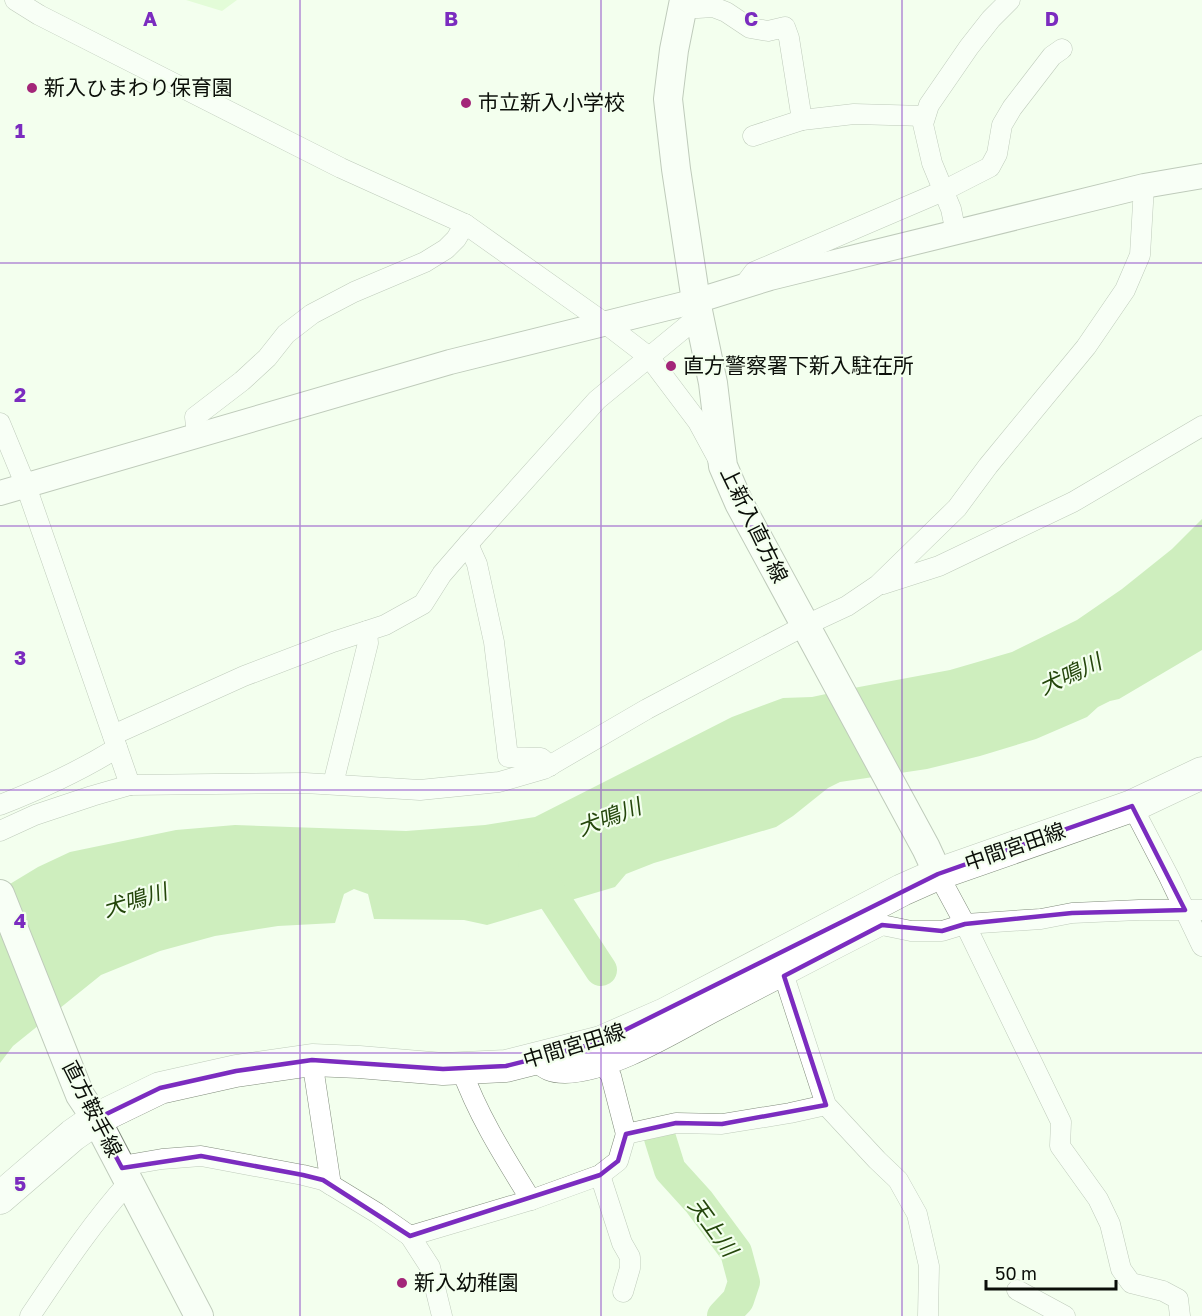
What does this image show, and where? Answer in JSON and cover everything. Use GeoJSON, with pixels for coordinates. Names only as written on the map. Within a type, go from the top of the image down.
{"type":"FeatureCollection","features":[{"type":"Feature","properties":{"kind":"main road","name":"上新入直方線"},"geometry":{"type":"LineString","coordinates":[[683,4],[668,99],[676,169],[698,308],[713,383],[723,466],[739,503],[932,861]]}},
{"type":"Feature","properties":{"kind":"main road","name":"中間宮田線"},"geometry":{"type":"LineString","coordinates":[[0,1198],[73,1135],[88,1107],[236,1071],[312,1060],[443,1069],[506,1066],[602,1042],[665,1014],[902,890],[932,861],[1132,806],[1197,783]]}},
{"type":"Feature","properties":{"kind":"main road","name":"直方鞍手線"},"geometry":{"type":"LineString","coordinates":[[0,894],[88,1107],[199,1316]]}},
{"type":"Feature","properties":{"kind":"street"},"geometry":{"type":"LineString","coordinates":[[15,0],[340,168],[465,224],[649,357],[698,422],[723,466]]}},
{"type":"Feature","properties":{"kind":"street"},"geometry":{"type":"LineString","coordinates":[[956,233],[951,209],[932,163],[923,124],[929,105],[969,47],[991,18],[1010,0]]}},
{"type":"Feature","properties":{"kind":"street"},"geometry":{"type":"LineString","coordinates":[[683,4],[713,7],[726,12],[750,28],[768,31],[785,27],[789,38],[802,120]]}},
{"type":"Feature","properties":{"kind":"street"},"geometry":{"type":"LineString","coordinates":[[743,286],[754,272],[943,191],[990,168],[997,154],[1002,125],[1012,108],[1052,56],[1062,49]]}},
{"type":"Feature","properties":{"kind":"street"},"geometry":{"type":"LineString","coordinates":[[753,136],[802,120],[854,114],[926,116]]}},
{"type":"Feature","properties":{"kind":"street"},"geometry":{"type":"LineString","coordinates":[[0,493],[450,362],[606,324],[698,308],[743,286],[770,278],[1144,186],[1202,176]]}},
{"type":"Feature","properties":{"kind":"street"},"geometry":{"type":"LineString","coordinates":[[0,831],[35,815],[130,785],[305,783],[420,790],[499,782],[544,769],[647,709],[807,630],[878,585],[957,508],[988,466],[1074,363],[1125,290],[1140,255],[1144,186]]}},
{"type":"Feature","properties":{"kind":"street"},"geometry":{"type":"LineString","coordinates":[[197,435],[195,417],[242,381],[267,358],[286,334],[312,314],[354,292],[425,262],[446,249],[456,239],[465,224]]}},
{"type":"Feature","properties":{"kind":"street"},"geometry":{"type":"LineString","coordinates":[[0,805],[37,791],[97,760],[115,742],[244,676],[333,642],[385,626],[423,604],[442,574],[597,400],[649,357],[698,308]]}},
{"type":"Feature","properties":{"kind":"street"},"geometry":{"type":"LineString","coordinates":[[0,423],[26,486],[130,785]]}},
{"type":"Feature","properties":{"kind":"street"},"geometry":{"type":"LineString","coordinates":[[878,585],[939,566],[1073,502],[1202,426]]}},
{"type":"Feature","properties":{"kind":"street"},"geometry":{"type":"LineString","coordinates":[[468,544],[477,564],[494,642],[508,757],[541,758],[550,765]]}},
{"type":"Feature","properties":{"kind":"street"},"geometry":{"type":"LineString","coordinates":[[333,784],[368,643],[367,631]]}},
{"type":"Feature","properties":{"kind":"street"},"geometry":{"type":"LineString","coordinates":[[1132,806],[1194,910],[1202,946]]}},
{"type":"Feature","properties":{"kind":"street"},"geometry":{"type":"LineString","coordinates":[[932,861],[1061,1122],[1060,1146],[1098,1198],[1110,1224],[1121,1269],[1131,1283],[1163,1291],[1178,1299],[1180,1316]]}},
{"type":"Feature","properties":{"kind":"street"},"geometry":{"type":"LineString","coordinates":[[533,1060],[549,1072],[567,1073],[604,1065],[652,1044],[882,925],[911,931],[942,931],[965,924],[1041,919],[1083,913],[1194,910]]}},
{"type":"Feature","properties":{"kind":"street"},"geometry":{"type":"LineString","coordinates":[[784,976],[826,1104],[898,1180],[917,1214],[929,1266],[928,1316]]}},
{"type":"Feature","properties":{"kind":"street"},"geometry":{"type":"LineString","coordinates":[[312,1060],[331,1185]]}},
{"type":"Feature","properties":{"kind":"street"},"geometry":{"type":"LineString","coordinates":[[410,1236],[531,1200],[600,1175],[618,1161],[626,1134],[611,1076],[604,1065]]}},
{"type":"Feature","properties":{"kind":"street"},"geometry":{"type":"LineString","coordinates":[[461,1068],[493,1139],[531,1200]]}},
{"type":"Feature","properties":{"kind":"street"},"geometry":{"type":"LineString","coordinates":[[626,1134],[676,1124],[722,1124],[790,1113],[826,1104]]}},
{"type":"Feature","properties":{"kind":"street"},"geometry":{"type":"LineString","coordinates":[[30,1316],[111,1202],[133,1164],[201,1156],[303,1174],[323,1180],[377,1213],[410,1236],[430,1267],[442,1316]]}},
{"type":"Feature","properties":{"kind":"street"},"geometry":{"type":"LineString","coordinates":[[600,1175],[622,1243],[630,1257],[630,1268],[623,1292]]}},
{"type":"Feature","properties":{"kind":"street"},"geometry":{"type":"LineString","coordinates":[[1017,1290],[1065,1316]]}},
{"type":"Feature","properties":{"kind":"highlighted area"},"geometry":{"type":"Polygon","coordinates":[[[1132,806],[1185,910],[1072,913],[965,924],[942,931],[882,925],[784,976],[826,1105],[722,1124],[676,1123],[626,1134],[618,1161],[600,1175],[410,1236],[323,1180],[303,1175],[201,1156],[122,1168],[96,1119],[160,1088],[236,1071],[312,1060],[443,1069],[506,1066],[601,1042],[938,874],[1132,806]]]}},
{"type":"Feature","properties":{"kind":"shaded area"},"geometry":{"type":"Polygon","coordinates":[[[186,0],[237,0],[222,11],[186,0]]]}},
{"type":"Feature","properties":{"kind":"water","name":"犬鳴川"},"geometry":{"type":"Polygon","coordinates":[[[1202,519],[1202,650],[1119,699],[1098,707],[1087,717],[1036,739],[980,756],[927,769],[840,782],[828,788],[776,827],[654,863],[626,874],[615,887],[487,925],[464,920],[374,919],[368,894],[354,889],[344,894],[335,923],[278,926],[215,936],[160,951],[101,975],[13,1046],[0,1063],[0,890],[38,867],[70,852],[176,830],[235,825],[406,831],[485,825],[535,817],[732,717],[783,698],[812,697],[950,670],[1012,652],[1077,620],[1122,589],[1172,549],[1202,519]]]}},
{"type":"Feature","properties":{"kind":"waterway","name":"天上川"},"geometry":{"type":"LineString","coordinates":[[534,868],[601,970]]}},
{"type":"Feature","properties":{"kind":"waterway","name":"天上川"},"geometry":{"type":"LineString","coordinates":[[660,1138],[670,1170],[699,1202],[736,1252],[744,1282],[738,1300],[723,1316]]}},
{"type":"Feature","properties":{"kind":"place","name":"新入ひまわり保育園"},"geometry":{"type":"Point","coordinates":[32,88]}},
{"type":"Feature","properties":{"kind":"place","name":"市立新入小学校"},"geometry":{"type":"Point","coordinates":[466,103]}},
{"type":"Feature","properties":{"kind":"place","name":"直方警察署下新入駐在所"},"geometry":{"type":"Point","coordinates":[671,366]}},
{"type":"Feature","properties":{"kind":"place","name":"新入幼稚園"},"geometry":{"type":"Point","coordinates":[402,1283]}}]}
